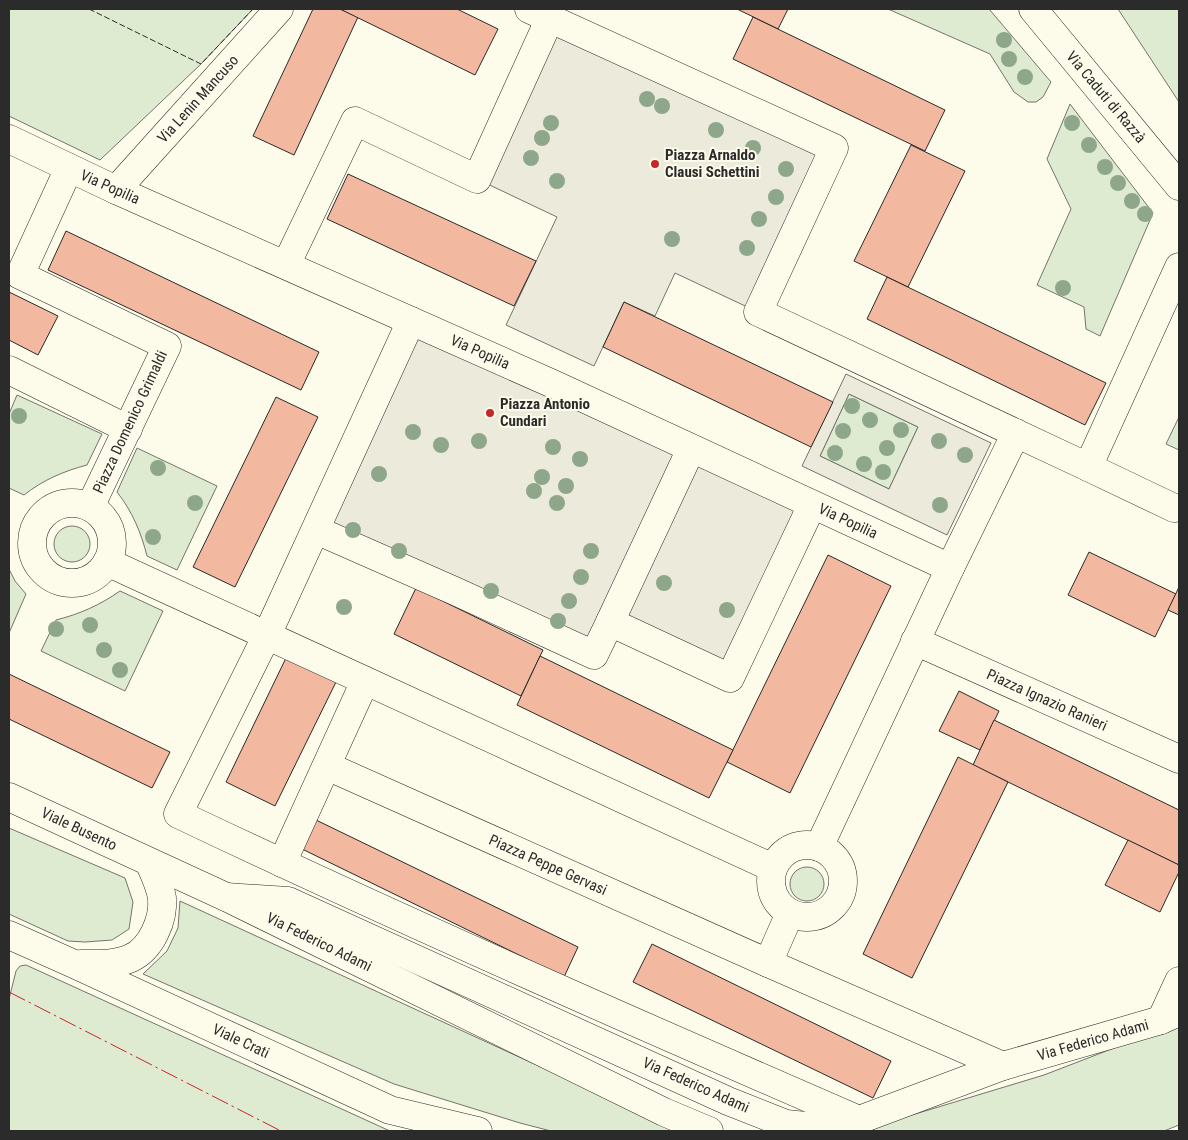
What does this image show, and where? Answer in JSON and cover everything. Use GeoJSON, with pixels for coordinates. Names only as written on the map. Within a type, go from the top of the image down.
{"type":"FeatureCollection","features":[{"type":"Feature","properties":{"kind":"street","name":"Via Lenin Mancuso"},"geometry":{"type":"LineString","coordinates":[[116,190],[279,9]]}},
{"type":"Feature","properties":{"kind":"street","name":"Via Caduti di Razzà"},"geometry":{"type":"LineString","coordinates":[[1033,9],[1179,186]]}},
{"type":"Feature","properties":{"kind":"street"},"geometry":{"type":"LineString","coordinates":[[286,265],[355,121],[477,179],[539,13],[834,148],[758,312],[1174,508]]}},
{"type":"Feature","properties":{"kind":"street","name":"Via Popilia"},"geometry":{"type":"LineString","coordinates":[[9,138],[116,190],[553,384],[950,568]]}},
{"type":"Feature","properties":{"kind":"street","name":"Piazza Domenico Grimaldi"},"geometry":{"type":"LineString","coordinates":[[69,168],[20,274],[166,346],[90,507]]}},
{"type":"Feature","properties":{"kind":"street"},"geometry":{"type":"LineString","coordinates":[[1088,466],[1179,267]]}},
{"type":"Feature","properties":{"kind":"street"},"geometry":{"type":"LineString","coordinates":[[411,321],[267,636],[178,814],[634,1023],[859,1120]]}},
{"type":"Feature","properties":{"kind":"street"},"geometry":{"type":"LineString","coordinates":[[9,370],[128,429]]}},
{"type":"Feature","properties":{"kind":"street"},"geometry":{"type":"LineString","coordinates":[[819,847],[915,641],[1016,433]]}},
{"type":"Feature","properties":{"kind":"street"},"geometry":{"type":"LineString","coordinates":[[316,530],[594,655],[691,449]]}},
{"type":"Feature","properties":{"kind":"street","name":"Piazza Domenico Grimaldi"},"geometry":{"type":"LineString","coordinates":[[78,503],[90,507],[108,525],[112,537],[111,550],[107,562],[100,572],[89,579],[63,582],[50,576],[40,567],[34,555],[32,542],[35,528],[42,517],[53,508],[65,504],[78,503]]}},
{"type":"Feature","properties":{"kind":"street"},"geometry":{"type":"LineString","coordinates":[[610,622],[730,678],[812,505]]}},
{"type":"Feature","properties":{"kind":"street"},"geometry":{"type":"LineString","coordinates":[[107,562],[773,868]]}},
{"type":"Feature","properties":{"kind":"street","name":"Piazza Ignazio Ranieri"},"geometry":{"type":"LineString","coordinates":[[915,641],[1179,759]]}},
{"type":"Feature","properties":{"kind":"street"},"geometry":{"type":"LineString","coordinates":[[282,863],[365,681]]}},
{"type":"Feature","properties":{"kind":"street","name":"Piazza Peppe Gervasi"},"geometry":{"type":"LineString","coordinates":[[327,766],[1003,1066]]}},
{"type":"Feature","properties":{"kind":"street","name":"Viale Busento"},"geometry":{"type":"LineString","coordinates":[[9,797],[149,862]]}},
{"type":"Feature","properties":{"kind":"street"},"geometry":{"type":"LineString","coordinates":[[810,845],[819,847],[832,855],[839,864],[843,887],[839,898],[832,907],[812,917],[800,917],[780,906],[773,895],[771,883],[773,868],[786,851],[798,846],[810,845]]}},
{"type":"Feature","properties":{"kind":"street"},"geometry":{"type":"LineString","coordinates":[[74,964],[111,964],[131,958],[143,950],[152,939],[160,919],[162,899],[158,882],[149,862]]}},
{"type":"Feature","properties":{"kind":"street","name":"Via Federico Adami"},"geometry":{"type":"LineString","coordinates":[[149,862],[226,897],[664,1112],[709,1131]]}},
{"type":"Feature","properties":{"kind":"street","name":"Via Federico Adami"},"geometry":{"type":"LineString","coordinates":[[226,897],[288,901],[728,1101],[786,1124],[826,1128],[859,1120],[1003,1066],[1170,1016]]}},
{"type":"Feature","properties":{"kind":"street"},"geometry":{"type":"LineString","coordinates":[[768,963],[790,913]]}},
{"type":"Feature","properties":{"kind":"street","name":"Viale Crati"},"geometry":{"type":"LineString","coordinates":[[9,935],[390,1110],[478,1131]]}},
{"type":"Feature","properties":{"kind":"street"},"geometry":{"type":"LineString","coordinates":[[1170,1016],[1179,981]]}},
{"type":"Feature","properties":{"kind":"street"},"geometry":{"type":"LineString","coordinates":[[390,1110],[436,1131]]}},
{"type":"Feature","properties":{"kind":"green space"},"geometry":{"type":"Polygon","coordinates":[[[9,9],[253,9],[201,64],[100,160],[9,116],[9,9]]]}},
{"type":"Feature","properties":{"kind":"green space"},"geometry":{"type":"Polygon","coordinates":[[[888,9],[989,9],[1051,82],[1043,97],[1036,102],[1028,102],[1014,92],[990,54],[888,9]]]}},
{"type":"Feature","properties":{"kind":"green space"},"geometry":{"type":"Polygon","coordinates":[[[1118,9],[1179,9],[1179,102],[1118,9]]]}},
{"type":"Feature","properties":{"kind":"green space"},"geometry":{"type":"Polygon","coordinates":[[[1070,104],[1153,213],[1100,336],[1086,329],[1084,307],[1037,285],[1071,209],[1047,159],[1070,104]]]}},
{"type":"Feature","properties":{"kind":"green space"},"geometry":{"type":"Polygon","coordinates":[[[849,394],[918,427],[889,489],[820,456],[849,394]]]}},
{"type":"Feature","properties":{"kind":"green space"},"geometry":{"type":"Polygon","coordinates":[[[17,395],[102,434],[87,465],[54,477],[24,495],[9,488],[9,414],[17,395]]]}},
{"type":"Feature","properties":{"kind":"green space"},"geometry":{"type":"Polygon","coordinates":[[[1179,417],[1179,450],[1166,444],[1179,417]]]}},
{"type":"Feature","properties":{"kind":"green space"},"geometry":{"type":"Polygon","coordinates":[[[137,448],[217,486],[177,570],[147,556],[135,522],[117,492],[137,448]]]}},
{"type":"Feature","properties":{"kind":"green space"},"geometry":{"type":"Polygon","coordinates":[[[72,526],[84,532],[90,544],[84,556],[72,562],[60,556],[54,544],[60,532],[72,526]]]}},
{"type":"Feature","properties":{"kind":"green space"},"geometry":{"type":"Polygon","coordinates":[[[9,569],[15,581],[26,594],[9,633],[9,569]]]}},
{"type":"Feature","properties":{"kind":"green space"},"geometry":{"type":"Polygon","coordinates":[[[120,591],[163,611],[125,691],[41,651],[56,620],[90,608],[120,591]]]}},
{"type":"Feature","properties":{"kind":"green space"},"geometry":{"type":"Polygon","coordinates":[[[9,828],[125,878],[133,902],[129,929],[112,940],[68,941],[9,914],[9,828]]]}},
{"type":"Feature","properties":{"kind":"green space"},"geometry":{"type":"Polygon","coordinates":[[[807,867],[814,868],[819,872],[823,877],[823,891],[819,896],[814,900],[807,901],[800,900],[795,896],[791,891],[790,884],[791,877],[795,872],[800,868],[807,867]]]}},
{"type":"Feature","properties":{"kind":"green space"},"geometry":{"type":"Polygon","coordinates":[[[180,901],[680,1131],[551,1131],[520,1123],[394,1084],[143,974],[167,951],[178,928],[180,901]]]}},
{"type":"Feature","properties":{"kind":"green space"},"geometry":{"type":"Polygon","coordinates":[[[26,965],[390,1131],[9,1131],[9,999],[16,971],[20,966],[26,965]]]}},
{"type":"Feature","properties":{"kind":"green space"},"geometry":{"type":"Polygon","coordinates":[[[1179,1023],[1179,1125],[1164,1131],[859,1131],[1044,1075],[1179,1023]]]}},
{"type":"Feature","properties":{"kind":"shaded area","name":"Piazza Arnaldo Clausi Schettini"},"geometry":{"type":"Polygon","coordinates":[[[550,18],[834,148],[758,312],[675,273],[655,316],[624,302],[594,366],[506,325],[557,217],[477,179],[550,18]]]}},
{"type":"Feature","properties":{"kind":"shaded area","name":"Piazza Antonio Cundari"},"geometry":{"type":"Polygon","coordinates":[[[411,321],[812,505],[730,678],[610,622],[594,655],[316,530],[411,321]]]}},
{"type":"Feature","properties":{"kind":"shaded area"},"geometry":{"type":"Polygon","coordinates":[[[846,374],[991,443],[947,535],[802,466],[846,374]],[[849,394],[820,456],[889,489],[918,427],[849,394]]]}},
{"type":"Feature","properties":{"kind":"building"},"geometry":{"type":"Polygon","coordinates":[[[313,9],[340,9],[358,17],[294,155],[253,136],[313,9]]]}},
{"type":"Feature","properties":{"kind":"building"},"geometry":{"type":"Polygon","coordinates":[[[340,9],[457,9],[498,29],[475,75],[340,9]]]}},
{"type":"Feature","properties":{"kind":"building"},"geometry":{"type":"Polygon","coordinates":[[[737,9],[788,9],[778,29],[737,9]]]}},
{"type":"Feature","properties":{"kind":"building"},"geometry":{"type":"Polygon","coordinates":[[[753,17],[945,110],[925,151],[733,59],[753,17]]]}},
{"type":"Feature","properties":{"kind":"building"},"geometry":{"type":"Polygon","coordinates":[[[911,145],[965,171],[908,287],[854,261],[911,145]]]}},
{"type":"Feature","properties":{"kind":"building"},"geometry":{"type":"Polygon","coordinates":[[[348,174],[536,261],[514,306],[327,219],[348,174]]]}},
{"type":"Feature","properties":{"kind":"building"},"geometry":{"type":"Polygon","coordinates":[[[66,231],[319,352],[301,390],[48,270],[66,231]]]}},
{"type":"Feature","properties":{"kind":"building"},"geometry":{"type":"Polygon","coordinates":[[[887,277],[1106,383],[1085,425],[867,319],[887,277]]]}},
{"type":"Feature","properties":{"kind":"building"},"geometry":{"type":"Polygon","coordinates":[[[9,292],[58,316],[38,355],[9,340],[9,292]]]}},
{"type":"Feature","properties":{"kind":"building"},"geometry":{"type":"Polygon","coordinates":[[[624,302],[833,402],[811,447],[603,347],[624,302]]]}},
{"type":"Feature","properties":{"kind":"building"},"geometry":{"type":"Polygon","coordinates":[[[276,397],[318,417],[235,587],[193,567],[276,397]]]}},
{"type":"Feature","properties":{"kind":"building"},"geometry":{"type":"Polygon","coordinates":[[[1089,552],[1176,594],[1155,637],[1068,595],[1089,552]]]}},
{"type":"Feature","properties":{"kind":"building"},"geometry":{"type":"Polygon","coordinates":[[[828,555],[891,586],[790,793],[727,762],[828,555]]]}},
{"type":"Feature","properties":{"kind":"building"},"geometry":{"type":"Polygon","coordinates":[[[1179,587],[1179,615],[1168,610],[1179,587]]]}},
{"type":"Feature","properties":{"kind":"building"},"geometry":{"type":"Polygon","coordinates":[[[416,588],[543,650],[521,696],[394,634],[416,588]]]}},
{"type":"Feature","properties":{"kind":"building"},"geometry":{"type":"Polygon","coordinates":[[[540,656],[733,750],[709,798],[517,705],[540,656]]]}},
{"type":"Feature","properties":{"kind":"building"},"geometry":{"type":"Polygon","coordinates":[[[286,658],[336,682],[275,806],[226,782],[286,658]]]}},
{"type":"Feature","properties":{"kind":"building"},"geometry":{"type":"Polygon","coordinates":[[[9,674],[170,752],[152,788],[9,719],[9,674]]]}},
{"type":"Feature","properties":{"kind":"building"},"geometry":{"type":"Polygon","coordinates":[[[959,691],[999,711],[980,750],[939,731],[959,691]]]}},
{"type":"Feature","properties":{"kind":"building"},"geometry":{"type":"Polygon","coordinates":[[[994,720],[1179,810],[1179,865],[973,765],[994,720]]]}},
{"type":"Feature","properties":{"kind":"building"},"geometry":{"type":"Polygon","coordinates":[[[958,757],[1008,782],[912,978],[863,954],[958,757]]]}},
{"type":"Feature","properties":{"kind":"building"},"geometry":{"type":"Polygon","coordinates":[[[316,820],[578,947],[564,977],[302,849],[316,820]]]}},
{"type":"Feature","properties":{"kind":"building"},"geometry":{"type":"Polygon","coordinates":[[[1128,840],[1179,865],[1179,872],[1160,912],[1105,885],[1128,840]]]}},
{"type":"Feature","properties":{"kind":"building"},"geometry":{"type":"Polygon","coordinates":[[[652,944],[891,1061],[873,1098],[633,982],[652,944]]]}},
{"type":"Feature","properties":{"kind":"fence"},"geometry":{"type":"LineString","coordinates":[[89,9],[201,64],[253,9]]}},
{"type":"Feature","properties":{"kind":"power"},"geometry":{"type":"LineString","coordinates":[[9,992],[281,1131]]}},
{"type":"Feature","properties":{"kind":"place","name":"Piazza Arnaldo Clausi Schettini"},"geometry":{"type":"Point","coordinates":[655,164]}},
{"type":"Feature","properties":{"kind":"place","name":"Piazza Antonio Cundari"},"geometry":{"type":"Point","coordinates":[490,413]}}]}
